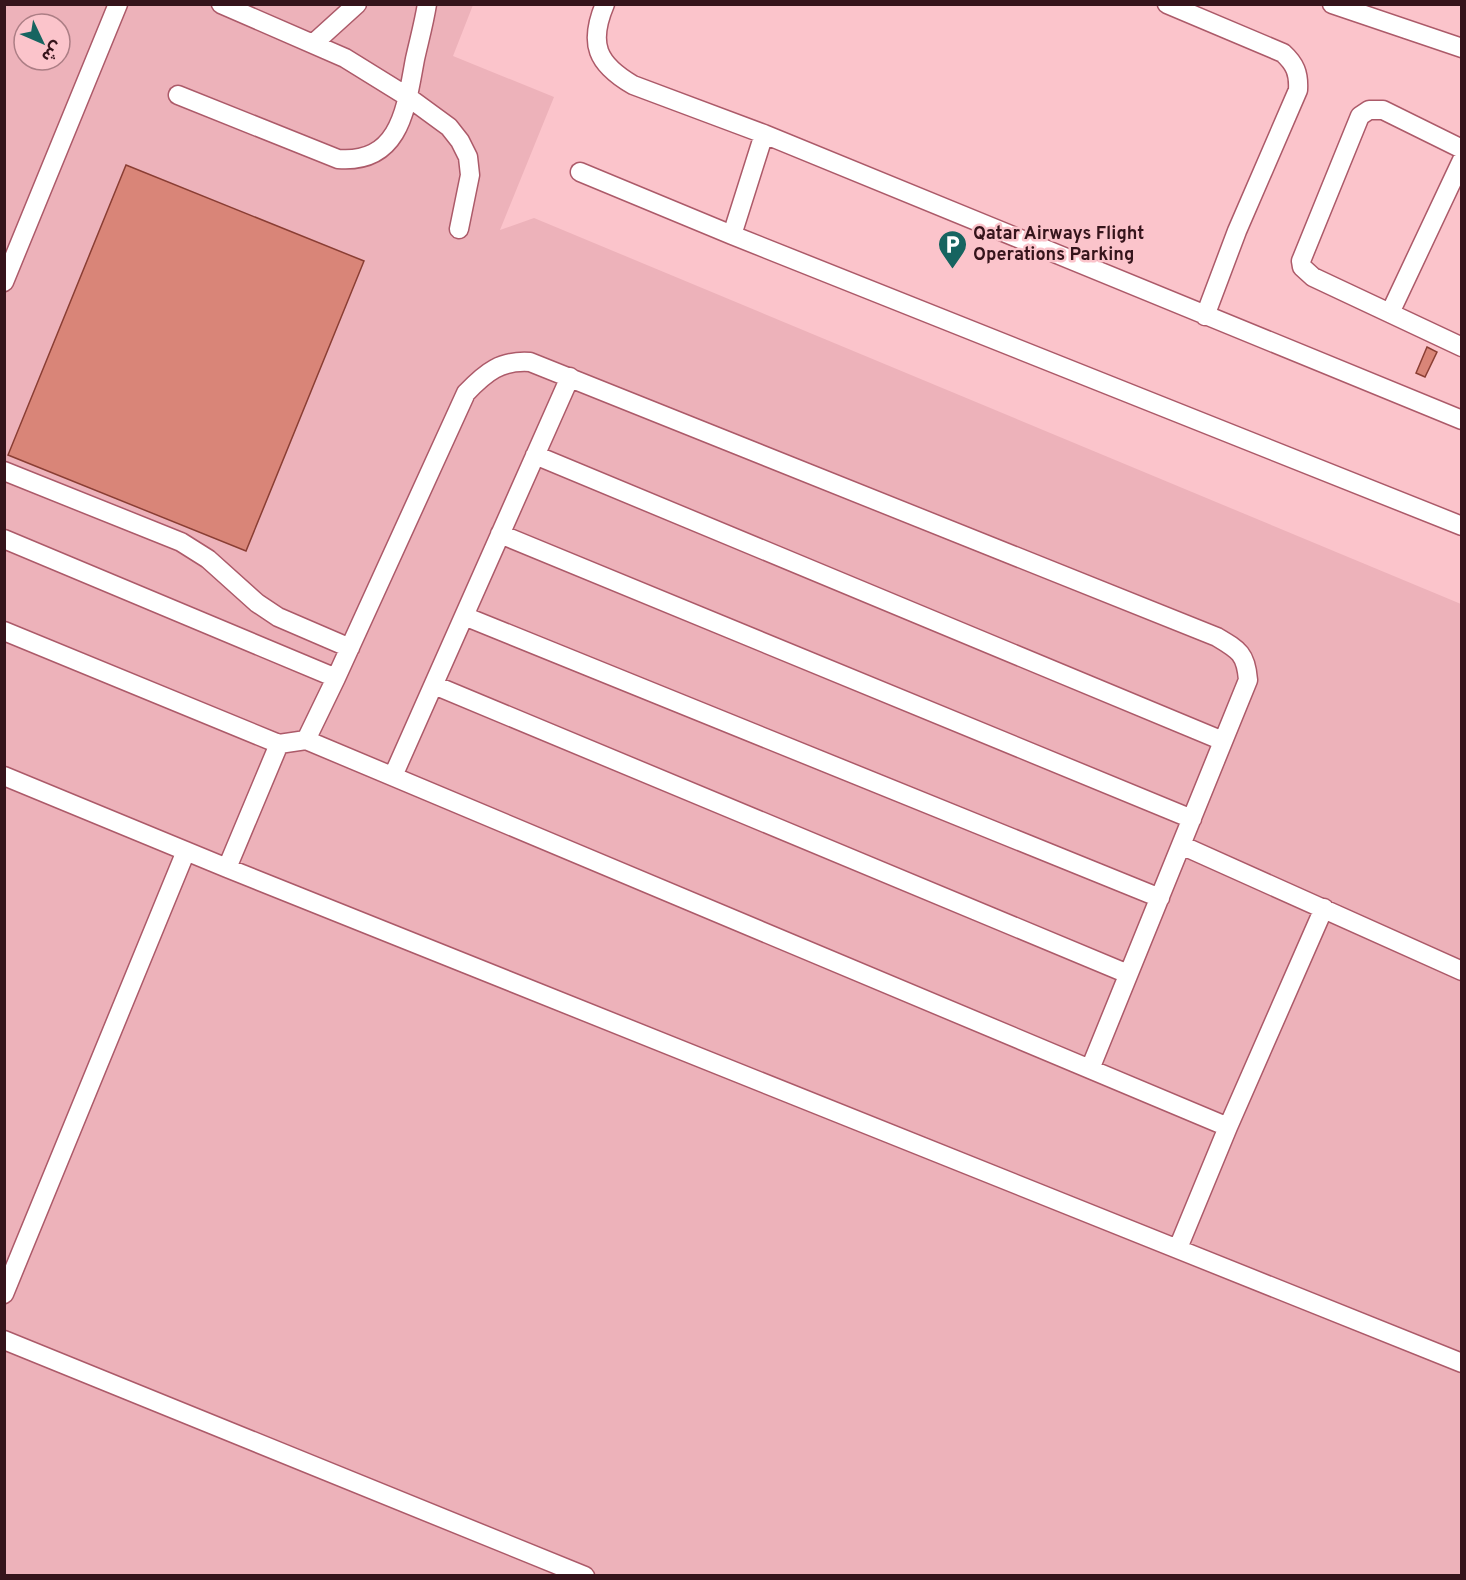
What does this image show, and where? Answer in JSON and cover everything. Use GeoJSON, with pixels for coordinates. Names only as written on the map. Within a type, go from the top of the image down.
{"type":"FeatureCollection","features":[{"type":"Feature","properties":{"kind":"lane"},"geometry":{"type":"LineString","coordinates":[[4,282],[118,4]]}},
{"type":"Feature","properties":{"kind":"lane"},"geometry":{"type":"LineString","coordinates":[[221,4],[345,58],[408,97],[449,127],[460,141],[468,157],[469,184],[459,229]]}},
{"type":"Feature","properties":{"kind":"lane"},"geometry":{"type":"LineString","coordinates":[[314,43],[357,4]]}},
{"type":"Feature","properties":{"kind":"lane"},"geometry":{"type":"LineString","coordinates":[[178,95],[338,159],[351,160],[364,157],[376,152],[396,134],[408,97],[427,4]]}},
{"type":"Feature","properties":{"kind":"lane"},"geometry":{"type":"LineString","coordinates":[[605,4],[597,23],[596,41],[604,61],[618,76],[633,85],[764,134],[1461,420]]}},
{"type":"Feature","properties":{"kind":"lane"},"geometry":{"type":"LineString","coordinates":[[1167,4],[1283,53],[1293,62],[1299,75],[1298,90],[1237,231],[1205,316]]}},
{"type":"Feature","properties":{"kind":"lane"},"geometry":{"type":"LineString","coordinates":[[1332,4],[1461,48]]}},
{"type":"Feature","properties":{"kind":"lane"},"geometry":{"type":"LineString","coordinates":[[1461,149],[1383,110],[1369,110],[1360,116],[1301,261],[1302,267],[1313,278],[1461,347]]}},
{"type":"Feature","properties":{"kind":"lane"},"geometry":{"type":"LineString","coordinates":[[732,235],[764,134]]}},
{"type":"Feature","properties":{"kind":"lane"},"geometry":{"type":"LineString","coordinates":[[1390,313],[1461,160]]}},
{"type":"Feature","properties":{"kind":"lane"},"geometry":{"type":"LineString","coordinates":[[580,172],[1461,526]]}},
{"type":"Feature","properties":{"kind":"lane"},"geometry":{"type":"LineString","coordinates":[[306,740],[466,393],[480,378],[498,366],[515,361],[530,362],[570,376],[1217,637],[1238,649],[1247,663],[1248,680],[1090,1069]]}},
{"type":"Feature","properties":{"kind":"lane"},"geometry":{"type":"LineString","coordinates":[[393,776],[570,376]]}},
{"type":"Feature","properties":{"kind":"lane"},"geometry":{"type":"LineString","coordinates":[[535,455],[1223,741]]}},
{"type":"Feature","properties":{"kind":"lane"},"geometry":{"type":"LineString","coordinates":[[4,471],[181,542],[208,559],[257,603],[271,612],[350,648]]}},
{"type":"Feature","properties":{"kind":"lane"},"geometry":{"type":"LineString","coordinates":[[500,534],[1192,819]]}},
{"type":"Feature","properties":{"kind":"lane"},"geometry":{"type":"LineString","coordinates":[[4,539],[336,678]]}},
{"type":"Feature","properties":{"kind":"lane"},"geometry":{"type":"LineString","coordinates":[[464,616],[1160,898]]}},
{"type":"Feature","properties":{"kind":"lane"},"geometry":{"type":"LineString","coordinates":[[4,630],[279,744],[306,740],[1228,1127]]}},
{"type":"Feature","properties":{"kind":"lane"},"geometry":{"type":"LineString","coordinates":[[434,685],[1128,974]]}},
{"type":"Feature","properties":{"kind":"lane"},"geometry":{"type":"LineString","coordinates":[[227,867],[279,744]]}},
{"type":"Feature","properties":{"kind":"lane"},"geometry":{"type":"LineString","coordinates":[[4,776],[1461,1363]]}},
{"type":"Feature","properties":{"kind":"lane"},"geometry":{"type":"LineString","coordinates":[[1182,845],[1461,971]]}},
{"type":"Feature","properties":{"kind":"lane"},"geometry":{"type":"LineString","coordinates":[[4,1294],[186,851]]}},
{"type":"Feature","properties":{"kind":"lane"},"geometry":{"type":"LineString","coordinates":[[1178,1248],[1324,908]]}},
{"type":"Feature","properties":{"kind":"lane"},"geometry":{"type":"LineString","coordinates":[[4,1340],[585,1575]]}},
{"type":"Feature","properties":{"kind":"shaded area"},"geometry":{"type":"Polygon","coordinates":[[[5,5],[473,5],[453,56],[554,97],[500,230],[534,218],[1461,604],[1461,1575],[5,1576],[5,5]]]}},
{"type":"Feature","properties":{"kind":"building"},"geometry":{"type":"Polygon","coordinates":[[[126,165],[364,261],[246,551],[8,455],[126,165]]]}},
{"type":"Feature","properties":{"kind":"building"},"geometry":{"type":"Polygon","coordinates":[[[1427,347],[1437,352],[1425,377],[1416,373],[1427,347]]]}},
{"type":"Feature","properties":{"kind":"place","name":"Qatar Airways Flight Operations Parking"},"geometry":{"type":"Point","coordinates":[952,270]}}]}
